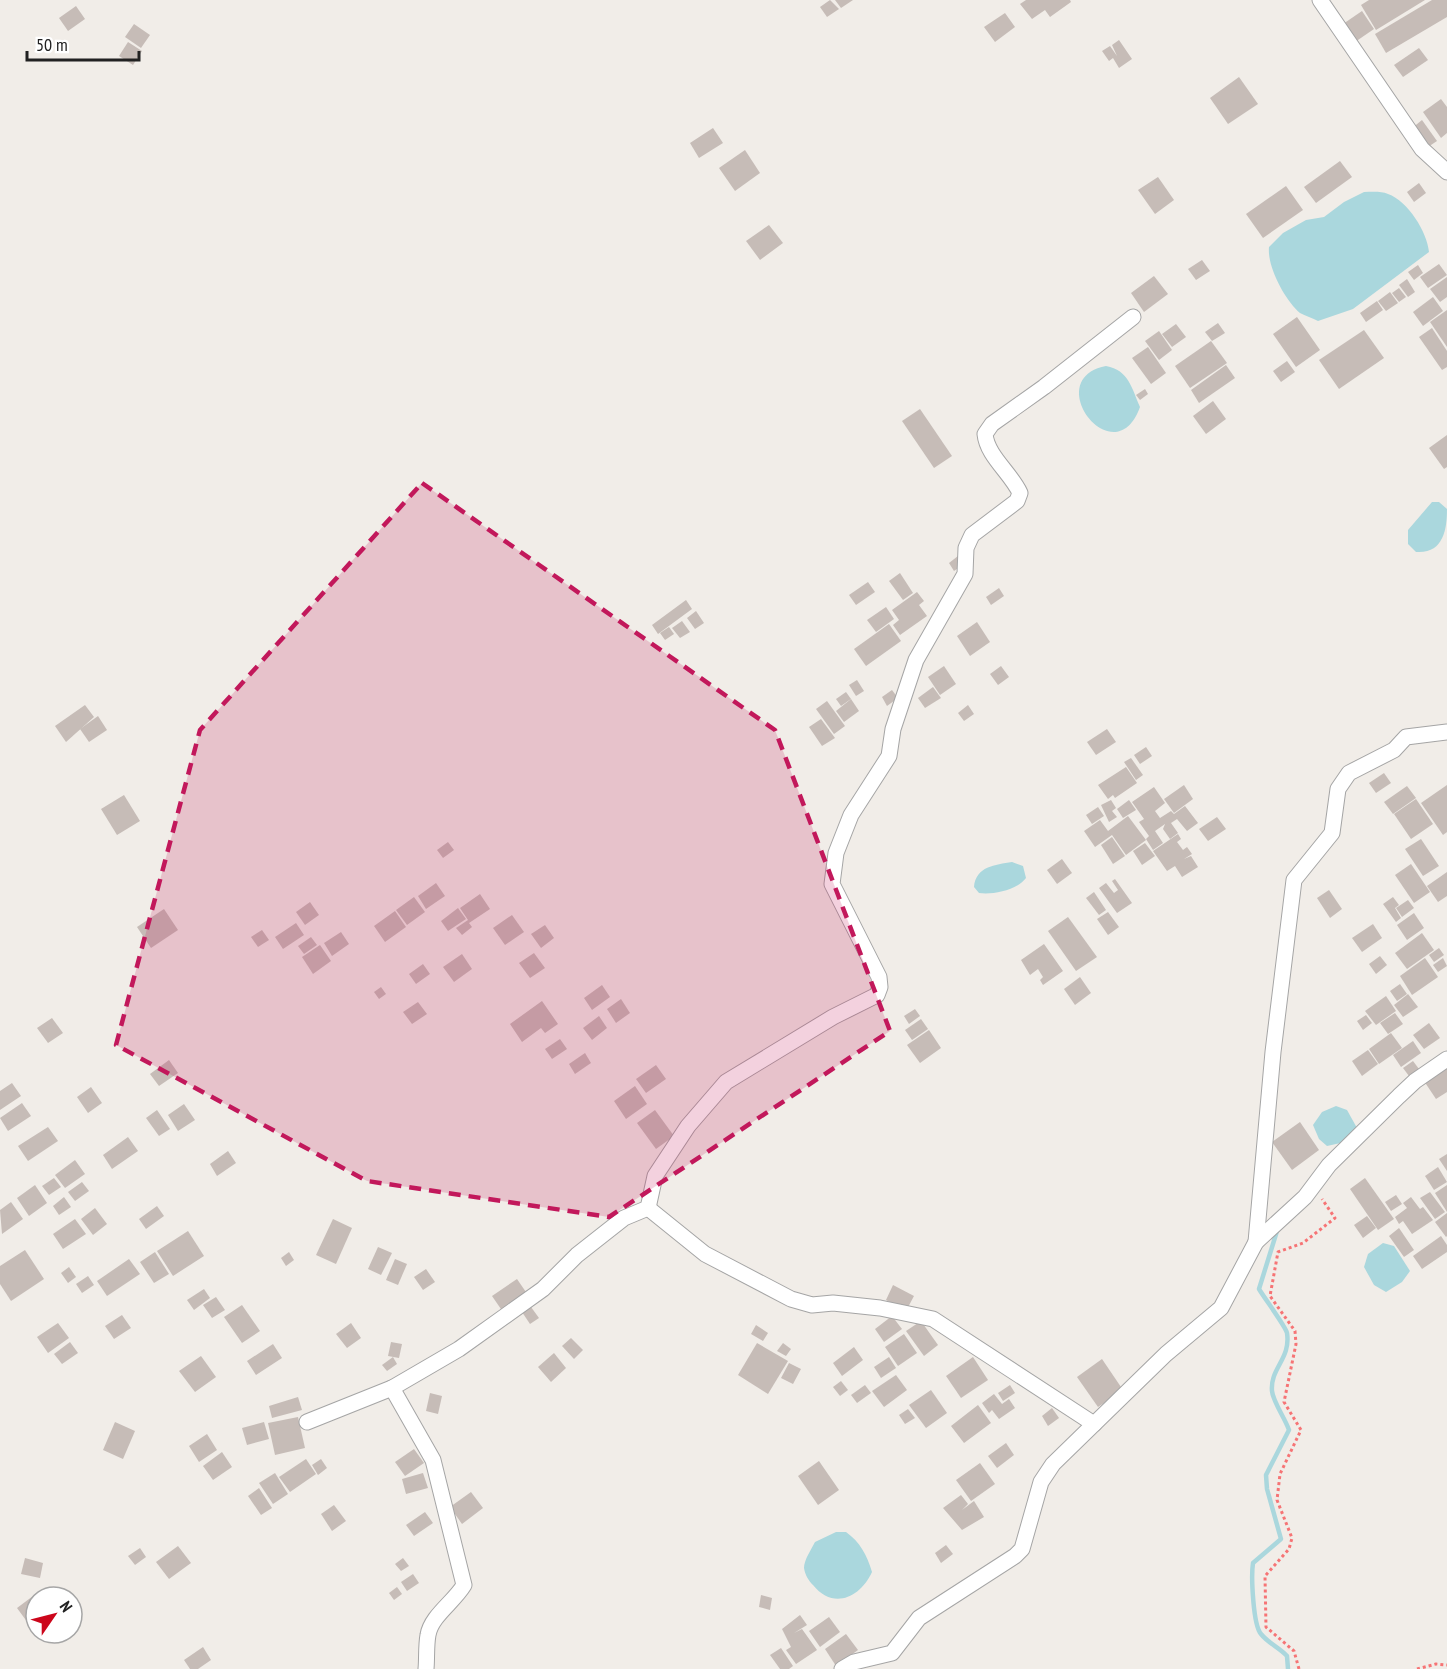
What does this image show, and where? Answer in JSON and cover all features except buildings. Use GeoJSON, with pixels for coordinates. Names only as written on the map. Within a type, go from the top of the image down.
{"type":"FeatureCollection","features":[{"type":"Feature","properties":{"kind":"street"},"geometry":{"type":"LineString","coordinates":[[1321,0],[1422,148],[1447,172]]}},
{"type":"Feature","properties":{"kind":"street"},"geometry":{"type":"LineString","coordinates":[[648,1208],[655,1176],[688,1126],[726,1082],[832,1017],[877,995],[880,987],[879,977],[832,884],[836,853],[851,815],[889,756],[893,729],[916,660],[965,574],[966,548],[972,535],[1017,501],[1020,493],[987,445],[985,434],[992,424],[1044,387],[1133,317]]}},
{"type":"Feature","properties":{"kind":"street"},"geometry":{"type":"LineString","coordinates":[[1256,1242],[1273,1052],[1294,880],[1332,833],[1338,789],[1349,773],[1394,750],[1406,737],[1447,732]]}},
{"type":"Feature","properties":{"kind":"street"},"geometry":{"type":"LineString","coordinates":[[842,1669],[854,1662],[892,1653],[919,1618],[1015,1556],[1022,1549],[1041,1482],[1067,1449],[1166,1354],[1221,1308],[1256,1242],[1313,1187],[1329,1165],[1399,1095],[1447,1059]]}},
{"type":"Feature","properties":{"kind":"street"},"geometry":{"type":"LineString","coordinates":[[307,1422],[392,1388],[459,1349],[543,1289],[577,1255],[624,1218],[648,1208]]}},
{"type":"Feature","properties":{"kind":"street"},"geometry":{"type":"LineString","coordinates":[[648,1208],[705,1254],[791,1299],[812,1305],[833,1303],[880,1308],[933,1319],[1094,1424]]}},
{"type":"Feature","properties":{"kind":"street"},"geometry":{"type":"LineString","coordinates":[[392,1388],[433,1460],[464,1585],[428,1633],[426,1669]]}},
{"type":"Feature","properties":{"kind":"path"},"geometry":{"type":"LineString","coordinates":[[1299,1669],[1294,1651],[1266,1627],[1264,1576],[1289,1549],[1292,1538],[1277,1500],[1280,1474],[1301,1431],[1284,1402],[1296,1344],[1295,1331],[1270,1296],[1278,1252],[1304,1243],[1335,1218],[1313,1187]]}},
{"type":"Feature","properties":{"kind":"path"},"geometry":{"type":"LineString","coordinates":[[1417,1669],[1436,1664],[1447,1665]]}},
{"type":"Feature","properties":{"kind":"highlighted area"},"geometry":{"type":"Polygon","coordinates":[[[422,483],[775,730],[890,1031],[609,1217],[367,1181],[116,1045],[200,730],[422,483]]]}},
{"type":"Feature","properties":{"kind":"water"},"geometry":{"type":"Polygon","coordinates":[[[1364,192],[1385,193],[1403,203],[1425,235],[1429,252],[1353,309],[1318,321],[1300,313],[1289,300],[1274,273],[1269,247],[1283,233],[1306,220],[1324,217],[1344,202],[1364,192]]]}},
{"type":"Feature","properties":{"kind":"water"},"geometry":{"type":"Polygon","coordinates":[[[1106,366],[1114,368],[1125,376],[1140,407],[1129,426],[1115,432],[1101,428],[1088,418],[1081,403],[1080,388],[1087,374],[1106,366]]]}},
{"type":"Feature","properties":{"kind":"water"},"geometry":{"type":"Polygon","coordinates":[[[1432,502],[1439,502],[1447,509],[1442,539],[1432,549],[1416,552],[1408,544],[1408,530],[1432,502]]]}},
{"type":"Feature","properties":{"kind":"water"},"geometry":{"type":"Polygon","coordinates":[[[1012,862],[1023,866],[1026,878],[1017,886],[1004,891],[985,893],[979,893],[974,887],[982,871],[1012,862]]]}},
{"type":"Feature","properties":{"kind":"water"},"geometry":{"type":"Polygon","coordinates":[[[1336,1106],[1347,1110],[1357,1128],[1345,1142],[1327,1146],[1319,1139],[1313,1125],[1322,1112],[1336,1106]]]}},
{"type":"Feature","properties":{"kind":"water"},"geometry":{"type":"Polygon","coordinates":[[[1383,1243],[1394,1246],[1410,1271],[1402,1282],[1386,1292],[1374,1285],[1364,1267],[1368,1254],[1383,1243]]]}},
{"type":"Feature","properties":{"kind":"water"},"geometry":{"type":"Polygon","coordinates":[[[836,1532],[846,1532],[855,1540],[872,1572],[861,1589],[846,1598],[837,1599],[821,1593],[809,1580],[804,1568],[806,1558],[815,1542],[836,1532]]]}},
{"type":"Feature","properties":{"kind":"waterway"},"geometry":{"type":"LineString","coordinates":[[1277,1231],[1259,1289],[1287,1333],[1286,1350],[1274,1376],[1272,1391],[1289,1430],[1266,1475],[1267,1489],[1281,1539],[1253,1563],[1253,1589],[1258,1629],[1287,1656],[1288,1669]]}}]}
